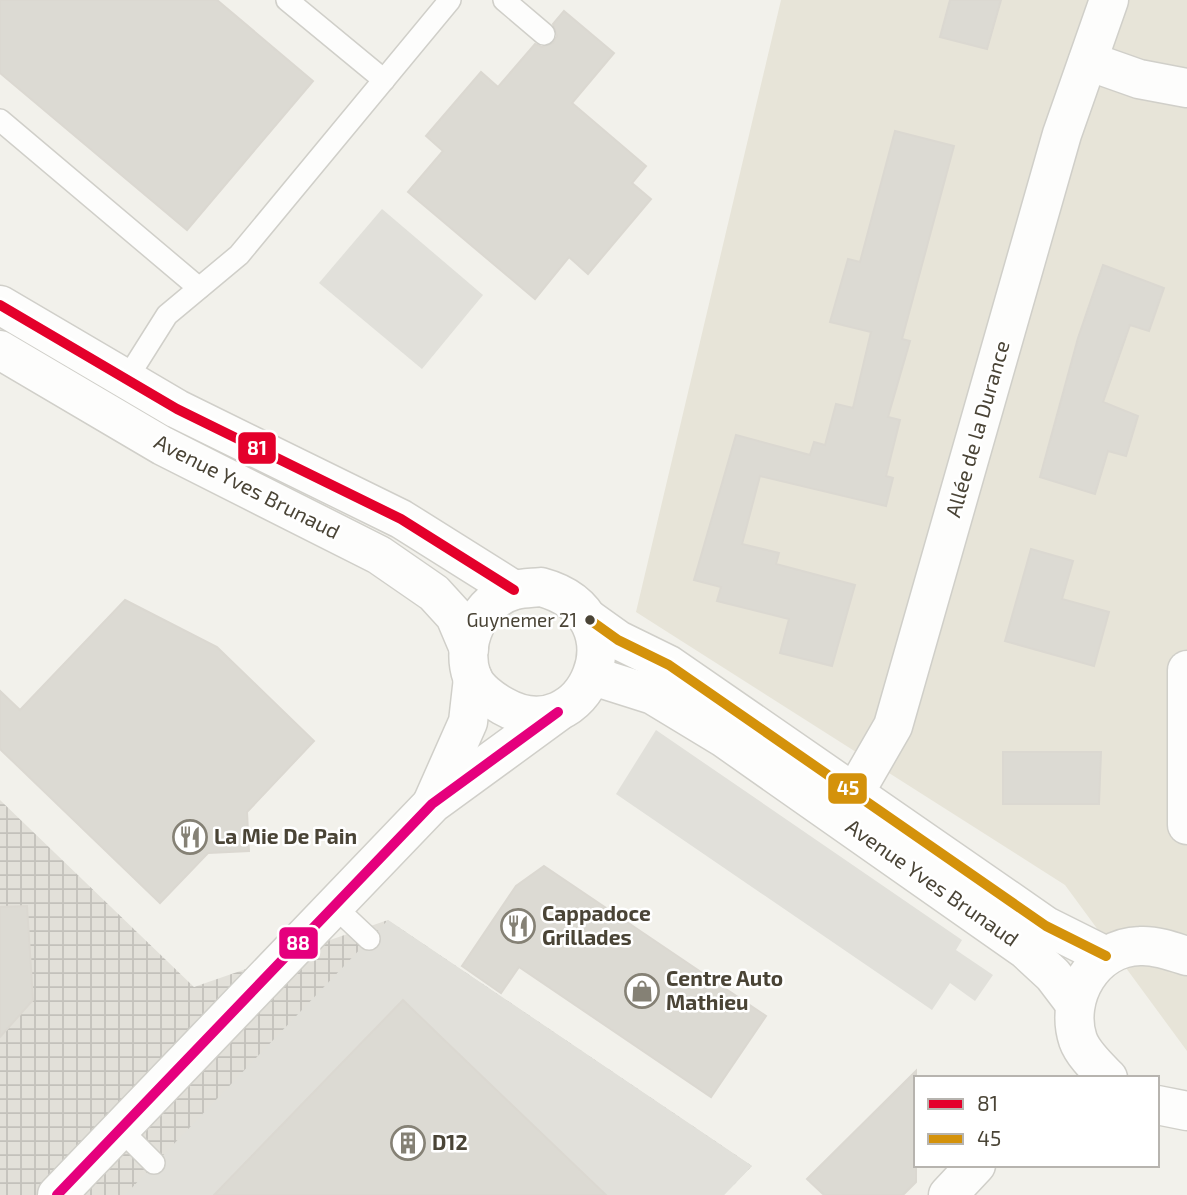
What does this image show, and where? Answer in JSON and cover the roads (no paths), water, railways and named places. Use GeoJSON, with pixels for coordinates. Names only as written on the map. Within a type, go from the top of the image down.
{"type":"FeatureCollection","features":[{"type":"Feature","properties":{"kind":"street","name":"Allée de la Durance"},"geometry":{"type":"LineString","coordinates":[[855,792],[893,726],[1062,134],[1109,0]]}},
{"type":"Feature","properties":{"kind":"street"},"geometry":{"type":"LineString","coordinates":[[1088,61],[1139,79],[1187,88]]}},
{"type":"Feature","properties":{"kind":"street","name":"Avenue Yves Brunaud"},"geometry":{"type":"LineString","coordinates":[[3,314],[177,409],[401,519],[514,590]]}},
{"type":"Feature","properties":{"kind":"street","name":"Avenue Yves Brunaud"},"geometry":{"type":"LineString","coordinates":[[0,350],[163,446],[379,555],[434,593],[455,616],[471,664]]}},
{"type":"Feature","properties":{"kind":"street"},"geometry":{"type":"LineString","coordinates":[[57,1195],[432,804],[573,703],[593,676],[597,642],[590,620],[576,603],[557,592],[541,587],[514,590],[497,599],[480,615],[471,664],[468,722],[432,804]]}},
{"type":"Feature","properties":{"kind":"street","name":"Avenue Yves Brunaud"},"geometry":{"type":"LineString","coordinates":[[590,620],[618,640],[669,665],[1046,926],[1106,956]]}},
{"type":"Feature","properties":{"kind":"street"},"geometry":{"type":"LineString","coordinates":[[471,664],[492,700],[512,711],[536,716],[558,712]]}},
{"type":"Feature","properties":{"kind":"street"},"geometry":{"type":"LineString","coordinates":[[1187,670],[1187,825]]}},
{"type":"Feature","properties":{"kind":"street","name":"Avenue Yves Brunaud"},"geometry":{"type":"LineString","coordinates":[[593,676],[653,695],[724,738],[1026,950],[1053,975],[1075,1004]]}},
{"type":"Feature","properties":{"kind":"street"},"geometry":{"type":"LineString","coordinates":[[1088,1072],[1074,1027],[1075,1004],[1085,978],[1106,956],[1139,946],[1187,956]]}},
{"type":"Feature","properties":{"kind":"street"},"geometry":{"type":"LineString","coordinates":[[1159,1105],[1187,1111]]}},
{"type":"Feature","properties":{"kind":"street"},"geometry":{"type":"LineString","coordinates":[[948,1195],[973,1167]]}},
{"type":"Feature","properties":{"kind":"lane"},"geometry":{"type":"LineString","coordinates":[[287,0],[384,80]]}},
{"type":"Feature","properties":{"kind":"lane"},"geometry":{"type":"LineString","coordinates":[[126,380],[167,316],[239,255],[450,0]]}},
{"type":"Feature","properties":{"kind":"lane"},"geometry":{"type":"LineString","coordinates":[[504,0],[544,34]]}},
{"type":"Feature","properties":{"kind":"lane"},"geometry":{"type":"LineString","coordinates":[[0,120],[199,288]]}},
{"type":"Feature","properties":{"kind":"lane"},"geometry":{"type":"LineString","coordinates":[[334,906],[369,939]]}},
{"type":"Feature","properties":{"kind":"lane"},"geometry":{"type":"LineString","coordinates":[[120,1129],[155,1163]]}},
{"type":"Feature","properties":{"kind":"place","name":"Guynemer 21"},"geometry":{"type":"Point","coordinates":[590,620]}},
{"type":"Feature","properties":{"kind":"place","name":"La Mie De Pain"},"geometry":{"type":"Point","coordinates":[190,837]}},
{"type":"Feature","properties":{"kind":"place","name":"Cappadoce Grillades"},"geometry":{"type":"Point","coordinates":[518,926]}},
{"type":"Feature","properties":{"kind":"place","name":"Centre Auto Mathieu"},"geometry":{"type":"Point","coordinates":[642,991]}},
{"type":"Feature","properties":{"kind":"place","name":"D12"},"geometry":{"type":"Point","coordinates":[408,1143]}}]}
